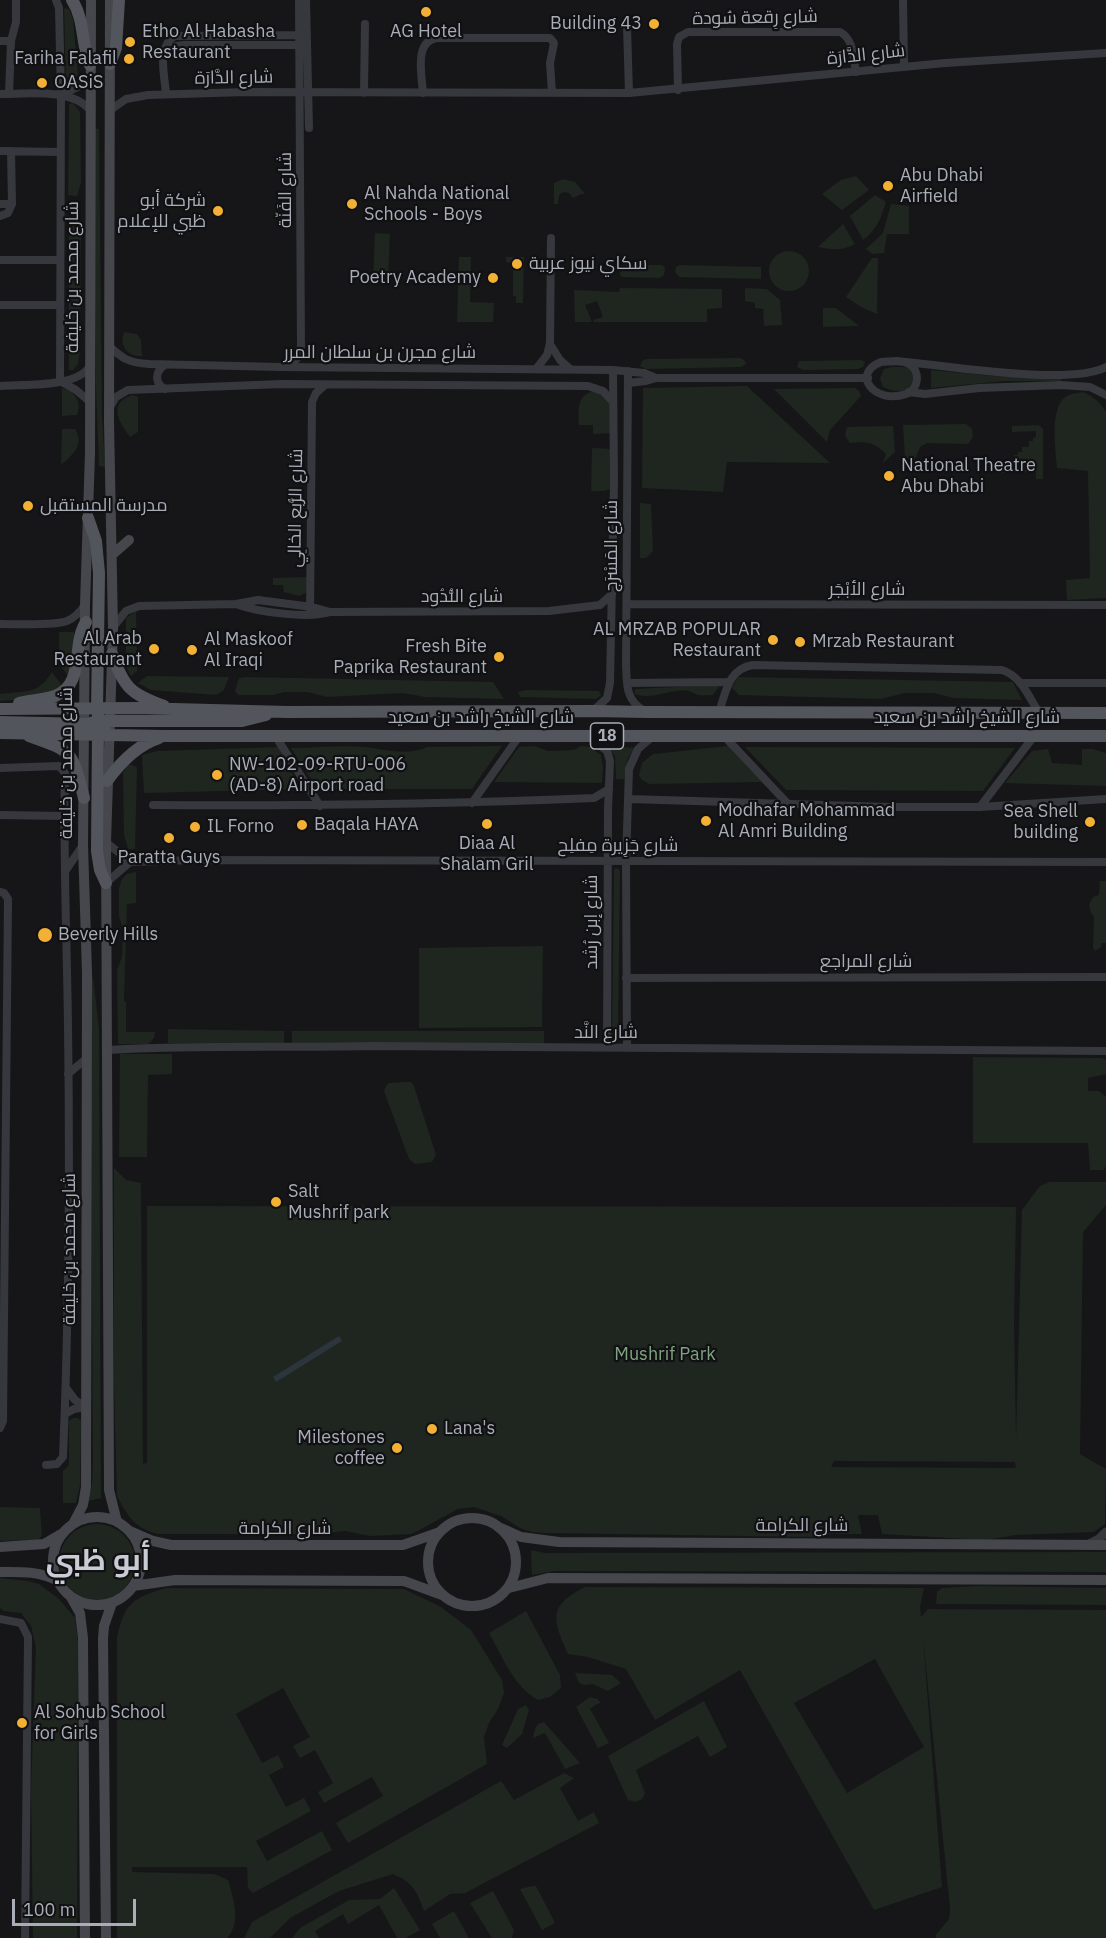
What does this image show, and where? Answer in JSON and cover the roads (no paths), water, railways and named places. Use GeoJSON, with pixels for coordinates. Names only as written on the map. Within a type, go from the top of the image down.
{"type":"FeatureCollection","features":[{"type":"Feature","properties":{"kind":"main road"},"geometry":{"type":"LineString","coordinates":[[72,0],[80,17],[90,70]]}},
{"type":"Feature","properties":{"kind":"main road","name":"شارع محمد بن خليفة"},"geometry":{"type":"LineString","coordinates":[[91,1],[90,453],[85,605],[97,721],[108,780],[106,883],[109,1490],[117,1522]]}},
{"type":"Feature","properties":{"kind":"main road"},"geometry":{"type":"LineString","coordinates":[[110,64],[116,48],[112,1]]}},
{"type":"Feature","properties":{"kind":"main road","name":"شارع محمد بن خليفة"},"geometry":{"type":"LineString","coordinates":[[73,1524],[83,1505],[86,1487],[87,1058],[84,798],[97,721],[112,654],[113,628],[109,409],[110,64]]}},
{"type":"Feature","properties":{"kind":"main road"},"geometry":{"type":"LineString","coordinates":[[88,518],[96,541],[99,573],[97,852],[100,870],[106,883]]}},
{"type":"Feature","properties":{"kind":"main road"},"geometry":{"type":"LineString","coordinates":[[113,554],[129,540]]}},
{"type":"Feature","properties":{"kind":"main road"},"geometry":{"type":"LineString","coordinates":[[1,709],[55,696],[66,689],[75,675],[78,638],[86,622]]}},
{"type":"Feature","properties":{"kind":"main road"},"geometry":{"type":"LineString","coordinates":[[112,654],[122,680],[130,690],[142,698],[173,710]]}},
{"type":"Feature","properties":{"kind":"main road","name":"شارع الشيخ راشد بن سعيد"},"geometry":{"type":"LineString","coordinates":[[1,709],[97,721],[165,736],[1034,736],[1102,738]]}},
{"type":"Feature","properties":{"kind":"main road","name":"شارع الشيخ راشد بن سعيد"},"geometry":{"type":"LineString","coordinates":[[0,733],[19,733],[173,710],[1039,713],[1103,710]]}},
{"type":"Feature","properties":{"kind":"main road"},"geometry":{"type":"LineString","coordinates":[[0,722],[242,721],[272,712]]}},
{"type":"Feature","properties":{"kind":"main road"},"geometry":{"type":"LineString","coordinates":[[19,733],[68,753],[74,761],[84,798]]}},
{"type":"Feature","properties":{"kind":"main road"},"geometry":{"type":"LineString","coordinates":[[108,780],[121,763],[137,749],[165,736]]}},
{"type":"Feature","properties":{"kind":"main road"},"geometry":{"type":"LineString","coordinates":[[0,1547],[44,1544],[73,1524],[87,1518],[102,1517],[117,1522],[130,1531],[138,1544],[141,1558],[140,1573],[133,1586],[124,1596],[112,1603],[99,1606],[72,1599]]}},
{"type":"Feature","properties":{"kind":"main road"},"geometry":{"type":"LineString","coordinates":[[470,1518],[481,1518],[501,1528],[510,1538],[517,1563],[515,1576],[509,1588],[494,1601],[475,1607],[451,1602],[434,1586],[428,1564],[433,1541],[449,1525],[470,1518]]}},
{"type":"Feature","properties":{"kind":"main road","name":"شارع الكرامة"},"geometry":{"type":"LineString","coordinates":[[501,1528],[520,1537],[558,1542],[1106,1545]]}},
{"type":"Feature","properties":{"kind":"main road","name":"شارع الكرامة"},"geometry":{"type":"LineString","coordinates":[[130,1531],[153,1541],[171,1545],[403,1545],[440,1532]]}},
{"type":"Feature","properties":{"kind":"main road"},"geometry":{"type":"LineString","coordinates":[[63,1532],[56,1543],[53,1568],[56,1581],[72,1599],[80,1613],[83,1638],[85,1938]]}},
{"type":"Feature","properties":{"kind":"main road"},"geometry":{"type":"LineString","coordinates":[[0,1572],[32,1572],[44,1574],[56,1581]]}},
{"type":"Feature","properties":{"kind":"main road"},"geometry":{"type":"LineString","coordinates":[[509,1588],[548,1578],[1106,1580]]}},
{"type":"Feature","properties":{"kind":"main road"},"geometry":{"type":"LineString","coordinates":[[133,1586],[175,1580],[404,1581],[442,1595]]}},
{"type":"Feature","properties":{"kind":"main road"},"geometry":{"type":"LineString","coordinates":[[106,1938],[103,1639],[104,1626],[112,1603]]}},
{"type":"Feature","properties":{"kind":"street"},"geometry":{"type":"LineString","coordinates":[[9,94],[11,41],[16,22],[16,0]]}},
{"type":"Feature","properties":{"kind":"street","name":"شارع محمد بن خليفة"},"geometry":{"type":"LineString","coordinates":[[56,0],[59,8],[61,95],[60,382]]}},
{"type":"Feature","properties":{"kind":"street","name":"شارع الفَنّة"},"geometry":{"type":"LineString","coordinates":[[299,0],[299,45],[309,128]]}},
{"type":"Feature","properties":{"kind":"street","name":"شارع الفَنّة"},"geometry":{"type":"LineString","coordinates":[[280,368],[297,360],[301,348],[306,0]]}},
{"type":"Feature","properties":{"kind":"street"},"geometry":{"type":"LineString","coordinates":[[903,0],[904,66]]}},
{"type":"Feature","properties":{"kind":"street"},"geometry":{"type":"LineString","coordinates":[[364,93],[365,24]]}},
{"type":"Feature","properties":{"kind":"street"},"geometry":{"type":"LineString","coordinates":[[627,26],[629,93]]}},
{"type":"Feature","properties":{"kind":"street","name":"شارع رِقعة سُودة"},"geometry":{"type":"LineString","coordinates":[[678,90],[677,44],[682,35],[688,32],[840,32],[850,40],[856,72]]}},
{"type":"Feature","properties":{"kind":"street"},"geometry":{"type":"LineString","coordinates":[[166,94],[164,52],[169,39],[180,35],[299,35]]}},
{"type":"Feature","properties":{"kind":"street"},"geometry":{"type":"LineString","coordinates":[[423,93],[421,54],[424,44],[439,38],[550,38],[554,43],[550,63],[552,93]]}},
{"type":"Feature","properties":{"kind":"street"},"geometry":{"type":"LineString","coordinates":[[0,41],[11,41]]}},
{"type":"Feature","properties":{"kind":"street"},"geometry":{"type":"LineString","coordinates":[[164,52],[184,45],[299,45]]}},
{"type":"Feature","properties":{"kind":"street","name":"شارع الدَّارَة"},"geometry":{"type":"LineString","coordinates":[[109,111],[126,99],[166,94],[629,93],[678,90],[904,66],[1106,53]]}},
{"type":"Feature","properties":{"kind":"street"},"geometry":{"type":"LineString","coordinates":[[61,95],[75,89],[90,70]]}},
{"type":"Feature","properties":{"kind":"street"},"geometry":{"type":"LineString","coordinates":[[0,94],[61,95],[77,98],[89,109]]}},
{"type":"Feature","properties":{"kind":"street"},"geometry":{"type":"LineString","coordinates":[[0,151],[60,152]]}},
{"type":"Feature","properties":{"kind":"street"},"geometry":{"type":"LineString","coordinates":[[0,216],[8,213],[12,204],[11,151]]}},
{"type":"Feature","properties":{"kind":"street"},"geometry":{"type":"LineString","coordinates":[[0,204],[12,204]]}},
{"type":"Feature","properties":{"kind":"street"},"geometry":{"type":"LineString","coordinates":[[536,369],[547,355],[549,343],[551,238]]}},
{"type":"Feature","properties":{"kind":"street"},"geometry":{"type":"LineString","coordinates":[[0,260],[60,260]]}},
{"type":"Feature","properties":{"kind":"street"},"geometry":{"type":"LineString","coordinates":[[0,305],[60,305]]}},
{"type":"Feature","properties":{"kind":"street"},"geometry":{"type":"LineString","coordinates":[[549,343],[555,355],[567,369],[561,385]]}},
{"type":"Feature","properties":{"kind":"street","name":"شارع مجرن بن سلطان المرر"},"geometry":{"type":"LineString","coordinates":[[109,346],[133,363],[280,368],[613,370],[644,373],[656,378]]}},
{"type":"Feature","properties":{"kind":"street"},"geometry":{"type":"LineString","coordinates":[[906,362],[915,370],[917,377],[915,385],[909,392],[904,395],[878,394],[871,388],[868,378],[870,369],[877,363],[906,362],[1055,375],[1089,374],[1106,368]]}},
{"type":"Feature","properties":{"kind":"street"},"geometry":{"type":"LineString","coordinates":[[165,389],[159,384],[157,376],[166,364]]}},
{"type":"Feature","properties":{"kind":"street"},"geometry":{"type":"LineString","coordinates":[[0,386],[60,382],[78,377],[90,366]]}},
{"type":"Feature","properties":{"kind":"street","name":"شارع المَسْرَج"},"geometry":{"type":"LineString","coordinates":[[594,711],[603,703],[609,692],[612,619],[613,370]]}},
{"type":"Feature","properties":{"kind":"street","name":"شارع المَسْرَج"},"geometry":{"type":"LineString","coordinates":[[628,371],[627,683],[630,698],[647,712]]}},
{"type":"Feature","properties":{"kind":"street","name":"شارع مجرن بن سلطان المرر"},"geometry":{"type":"LineString","coordinates":[[628,383],[656,378],[868,378]]}},
{"type":"Feature","properties":{"kind":"street"},"geometry":{"type":"LineString","coordinates":[[60,382],[76,390],[89,401]]}},
{"type":"Feature","properties":{"kind":"street"},"geometry":{"type":"LineString","coordinates":[[297,384],[308,393],[312,402]]}},
{"type":"Feature","properties":{"kind":"street","name":"شارع مجرن بن سلطان المرر"},"geometry":{"type":"LineString","coordinates":[[109,409],[116,397],[128,390],[297,384],[561,385],[598,388],[613,402]]}},
{"type":"Feature","properties":{"kind":"street"},"geometry":{"type":"LineString","coordinates":[[312,402],[316,393],[326,384]]}},
{"type":"Feature","properties":{"kind":"street"},"geometry":{"type":"LineString","coordinates":[[909,392],[925,394],[979,388],[1060,385],[1090,387],[1106,395]]}},
{"type":"Feature","properties":{"kind":"street","name":"شارع الرُّبع الخالِي"},"geometry":{"type":"LineString","coordinates":[[310,611],[312,402]]}},
{"type":"Feature","properties":{"kind":"street"},"geometry":{"type":"LineString","coordinates":[[614,456],[622,461],[628,458]]}},
{"type":"Feature","properties":{"kind":"street","name":"شارع النُّدُود"},"geometry":{"type":"LineString","coordinates":[[113,628],[121,616],[133,608],[159,605],[236,604],[255,610],[330,612],[533,612],[595,606],[604,602],[612,594]]}},
{"type":"Feature","properties":{"kind":"street","name":"شارع الأبْجَر"},"geometry":{"type":"LineString","coordinates":[[627,604],[1106,605]]}},
{"type":"Feature","properties":{"kind":"street"},"geometry":{"type":"LineString","coordinates":[[0,624],[67,621],[77,615],[85,605]]}},
{"type":"Feature","properties":{"kind":"street"},"geometry":{"type":"LineString","coordinates":[[595,606],[612,619]]}},
{"type":"Feature","properties":{"kind":"street"},"geometry":{"type":"LineString","coordinates":[[611,656],[627,656]]}},
{"type":"Feature","properties":{"kind":"street","name":"شارع الشيخ راشد بن سعيد"},"geometry":{"type":"LineString","coordinates":[[729,682],[737,671],[753,665],[1002,670],[1011,673],[1020,683],[1039,713]]}},
{"type":"Feature","properties":{"kind":"street"},"geometry":{"type":"LineString","coordinates":[[627,683],[729,682],[719,712]]}},
{"type":"Feature","properties":{"kind":"street","name":"شارع الشيخ راشد بن سعيد"},"geometry":{"type":"LineString","coordinates":[[1020,683],[1106,683]]}},
{"type":"Feature","properties":{"kind":"street"},"geometry":{"type":"LineString","coordinates":[[472,803],[520,735]]}},
{"type":"Feature","properties":{"kind":"street"},"geometry":{"type":"LineString","coordinates":[[276,736],[320,806]]}},
{"type":"Feature","properties":{"kind":"street","name":"شارع إبن رُشد"},"geometry":{"type":"LineString","coordinates":[[586,736],[607,751],[610,761],[607,861],[607,1047]]}},
{"type":"Feature","properties":{"kind":"street","name":"شارع إبن رُشد"},"geometry":{"type":"LineString","coordinates":[[627,1047],[626,861],[629,769],[638,749],[653,736]]}},
{"type":"Feature","properties":{"kind":"street"},"geometry":{"type":"LineString","coordinates":[[724,736],[789,805]]}},
{"type":"Feature","properties":{"kind":"street"},"geometry":{"type":"LineString","coordinates":[[980,807],[1034,736]]}},
{"type":"Feature","properties":{"kind":"street"},"geometry":{"type":"LineString","coordinates":[[0,768],[59,766],[65,772],[68,1074],[66,1388],[63,1457],[57,1464],[46,1465]]}},
{"type":"Feature","properties":{"kind":"street"},"geometry":{"type":"LineString","coordinates":[[153,805],[320,806],[472,803],[594,798],[609,789]]}},
{"type":"Feature","properties":{"kind":"street"},"geometry":{"type":"LineString","coordinates":[[594,798],[608,809]]}},
{"type":"Feature","properties":{"kind":"street"},"geometry":{"type":"LineString","coordinates":[[629,799],[789,805],[980,807],[1105,800]]}},
{"type":"Feature","properties":{"kind":"street"},"geometry":{"type":"LineString","coordinates":[[0,815],[64,816]]}},
{"type":"Feature","properties":{"kind":"street"},"geometry":{"type":"LineString","coordinates":[[106,842],[130,862],[106,883]]}},
{"type":"Feature","properties":{"kind":"street"},"geometry":{"type":"LineString","coordinates":[[66,872],[83,845]]}},
{"type":"Feature","properties":{"kind":"street","name":"شارع جَزِيرة مِفلِح"},"geometry":{"type":"LineString","coordinates":[[130,862],[195,860],[1106,862]]}},
{"type":"Feature","properties":{"kind":"street"},"geometry":{"type":"LineString","coordinates":[[0,892],[8,899],[3,1018],[3,1421],[0,1428]]}},
{"type":"Feature","properties":{"kind":"street","name":"شارع المراجع"},"geometry":{"type":"LineString","coordinates":[[626,978],[1106,977]]}},
{"type":"Feature","properties":{"kind":"street","name":"شارع النَّد"},"geometry":{"type":"LineString","coordinates":[[107,1050],[173,1047],[627,1047],[1106,1051]]}},
{"type":"Feature","properties":{"kind":"street"},"geometry":{"type":"LineString","coordinates":[[68,1074],[87,1058]]}},
{"type":"Feature","properties":{"kind":"street"},"geometry":{"type":"LineString","coordinates":[[66,1388],[75,1400],[86,1407]]}},
{"type":"Feature","properties":{"kind":"street"},"geometry":{"type":"LineString","coordinates":[[65,1414],[74,1409],[86,1407]]}},
{"type":"Feature","properties":{"kind":"street"},"geometry":{"type":"LineString","coordinates":[[1086,1546],[1106,1532]]}},
{"type":"Feature","properties":{"kind":"street"},"geometry":{"type":"LineString","coordinates":[[0,1619],[21,1623],[28,1637],[26,1938]]}},
{"type":"Feature","properties":{"kind":"place","name":"AG Hotel"},"geometry":{"type":"Point","coordinates":[426,12]}},
{"type":"Feature","properties":{"kind":"place","name":"Building 43"},"geometry":{"type":"Point","coordinates":[654,24]}},
{"type":"Feature","properties":{"kind":"place","name":"Etho Al Habasha Restaurant"},"geometry":{"type":"Point","coordinates":[130,42]}},
{"type":"Feature","properties":{"kind":"place","name":"Fariha Falafil"},"geometry":{"type":"Point","coordinates":[129,59]}},
{"type":"Feature","properties":{"kind":"place","name":"OASiS"},"geometry":{"type":"Point","coordinates":[42,83]}},
{"type":"Feature","properties":{"kind":"place","name":"Abu Dhabi Airfield"},"geometry":{"type":"Point","coordinates":[888,186]}},
{"type":"Feature","properties":{"kind":"place","name":"Al Nahda National Schools - Boys"},"geometry":{"type":"Point","coordinates":[352,204]}},
{"type":"Feature","properties":{"kind":"place","name":"شركة أبو ظبي للإعلام"},"geometry":{"type":"Point","coordinates":[218,211]}},
{"type":"Feature","properties":{"kind":"place","name":"سكاي نيوز عربية"},"geometry":{"type":"Point","coordinates":[517,264]}},
{"type":"Feature","properties":{"kind":"place","name":"Poetry Academy"},"geometry":{"type":"Point","coordinates":[493,278]}},
{"type":"Feature","properties":{"kind":"place","name":"National Theatre Abu Dhabi"},"geometry":{"type":"Point","coordinates":[889,476]}},
{"type":"Feature","properties":{"kind":"place","name":"مدرسة المستقبل"},"geometry":{"type":"Point","coordinates":[28,506]}},
{"type":"Feature","properties":{"kind":"place","name":"AL MRZAB POPULAR Restaurant"},"geometry":{"type":"Point","coordinates":[773,640]}},
{"type":"Feature","properties":{"kind":"place","name":"Mrzab Restaurant"},"geometry":{"type":"Point","coordinates":[800,642]}},
{"type":"Feature","properties":{"kind":"place","name":"Al Arab Restaurant"},"geometry":{"type":"Point","coordinates":[154,649]}},
{"type":"Feature","properties":{"kind":"place","name":"Al Maskoof Al Iraqi"},"geometry":{"type":"Point","coordinates":[192,650]}},
{"type":"Feature","properties":{"kind":"place","name":"Fresh Bite Paprika Restaurant"},"geometry":{"type":"Point","coordinates":[499,657]}},
{"type":"Feature","properties":{"kind":"place","name":"NW-102-09-RTU-006 (AD-8) Airport road"},"geometry":{"type":"Point","coordinates":[217,775]}},
{"type":"Feature","properties":{"kind":"place","name":"Modhafar Mohammad Al Amri Building"},"geometry":{"type":"Point","coordinates":[706,821]}},
{"type":"Feature","properties":{"kind":"place","name":"Sea Shell building"},"geometry":{"type":"Point","coordinates":[1090,822]}},
{"type":"Feature","properties":{"kind":"place","name":"Diaa Al Shalam Gril"},"geometry":{"type":"Point","coordinates":[487,824]}},
{"type":"Feature","properties":{"kind":"place","name":"Baqala HAYA"},"geometry":{"type":"Point","coordinates":[302,825]}},
{"type":"Feature","properties":{"kind":"place","name":"IL Forno"},"geometry":{"type":"Point","coordinates":[195,827]}},
{"type":"Feature","properties":{"kind":"place","name":"Paratta Guys"},"geometry":{"type":"Point","coordinates":[169,838]}},
{"type":"Feature","properties":{"kind":"place","name":"Beverly Hills"},"geometry":{"type":"Point","coordinates":[45,935]}},
{"type":"Feature","properties":{"kind":"place","name":"Salt Mushrif park"},"geometry":{"type":"Point","coordinates":[276,1202]}},
{"type":"Feature","properties":{"kind":"place","name":"Lana's"},"geometry":{"type":"Point","coordinates":[432,1429]}},
{"type":"Feature","properties":{"kind":"place","name":"Milestones coffee"},"geometry":{"type":"Point","coordinates":[397,1448]}},
{"type":"Feature","properties":{"kind":"place","name":"Al Sohub School for Girls"},"geometry":{"type":"Point","coordinates":[22,1723]}},
{"type":"Feature","properties":{"kind":"district","name":"أبو ظبي"},"geometry":{"type":"Point","coordinates":[98,1561]}},
{"type":"Feature","properties":{"kind":"park label","name":"Mushrif Park"},"geometry":{"type":"Point","coordinates":[665,1355]}}]}
